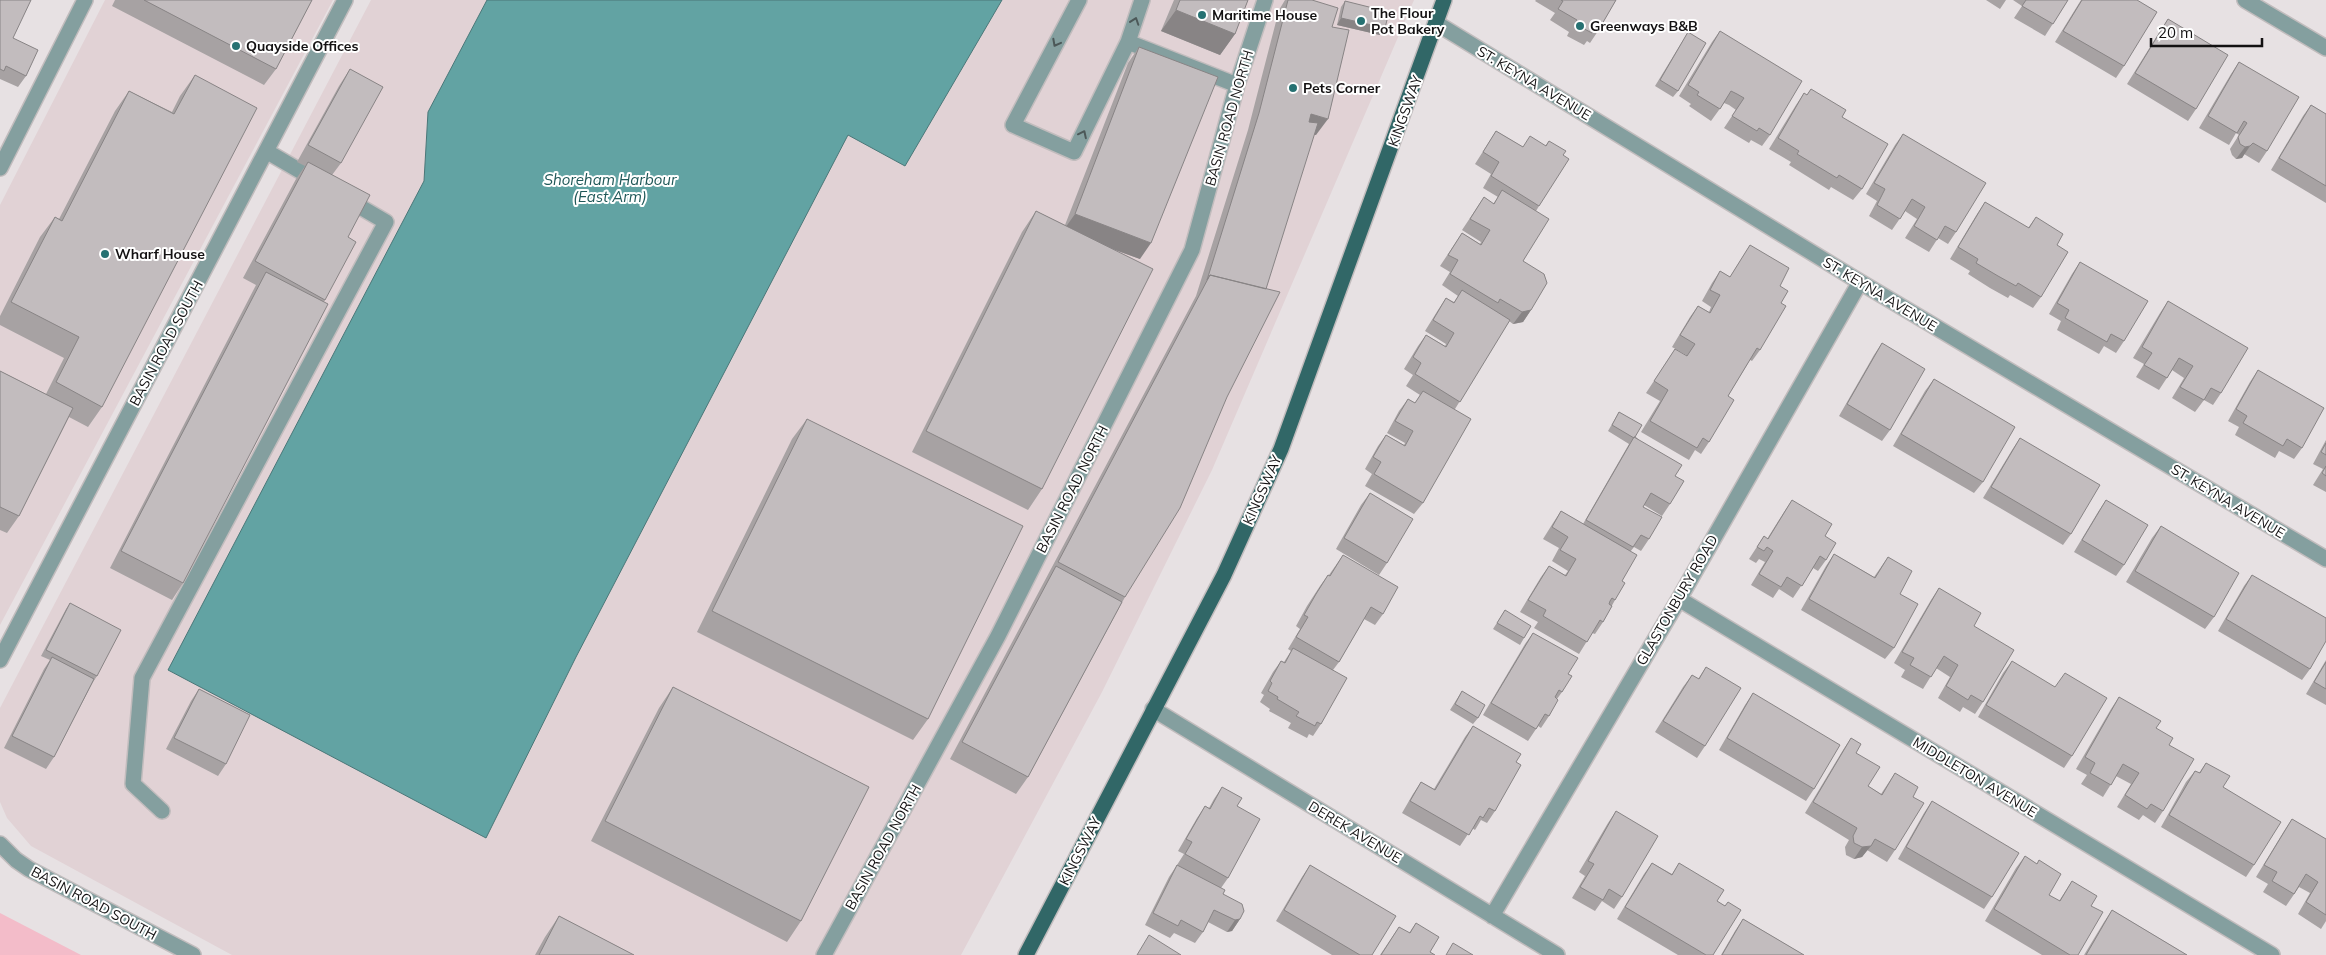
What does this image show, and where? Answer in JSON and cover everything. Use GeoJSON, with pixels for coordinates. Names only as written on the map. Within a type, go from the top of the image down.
{"type":"FeatureCollection","features":[{"type":"Feature","properties":{"kind":"main road","name":"KINGSWAY"},"geometry":{"type":"LineString","coordinates":[[1026,955],[1224,575],[1281,449],[1444,0]]}},
{"type":"Feature","properties":{"kind":"street"},"geometry":{"type":"LineString","coordinates":[[0,168],[85,0]]}},
{"type":"Feature","properties":{"kind":"street","name":"BASIN ROAD SOUTH"},"geometry":{"type":"LineString","coordinates":[[0,660],[345,0]]}},
{"type":"Feature","properties":{"kind":"street"},"geometry":{"type":"LineString","coordinates":[[1079,0],[1013,125],[1074,152],[1128,42],[1142,0]]}},
{"type":"Feature","properties":{"kind":"street","name":"BASIN ROAD NORTH"},"geometry":{"type":"LineString","coordinates":[[824,955],[998,636],[1192,250],[1237,85],[1265,0]]}},
{"type":"Feature","properties":{"kind":"street"},"geometry":{"type":"LineString","coordinates":[[2245,0],[2326,48]]}},
{"type":"Feature","properties":{"kind":"street","name":"ST. KEYNA AVENUE"},"geometry":{"type":"LineString","coordinates":[[1436,23],[1860,282],[2326,559]]}},
{"type":"Feature","properties":{"kind":"street"},"geometry":{"type":"LineString","coordinates":[[1128,42],[1237,85]]}},
{"type":"Feature","properties":{"kind":"street"},"geometry":{"type":"LineString","coordinates":[[162,811],[133,784],[142,678],[386,222],[266,151]]}},
{"type":"Feature","properties":{"kind":"street","name":"GLASTONBURY ROAD"},"geometry":{"type":"LineString","coordinates":[[1492,916],[1678,599],[1860,282]]}},
{"type":"Feature","properties":{"kind":"street","name":"MIDDLETON AVENUE"},"geometry":{"type":"LineString","coordinates":[[1678,599],[2272,955]]}},
{"type":"Feature","properties":{"kind":"street","name":"DEREK AVENUE"},"geometry":{"type":"LineString","coordinates":[[1153,709],[1558,955]]}},
{"type":"Feature","properties":{"kind":"street","name":"BASIN ROAD SOUTH"},"geometry":{"type":"LineString","coordinates":[[0,844],[16,860],[29,869],[193,955]]}},
{"type":"Feature","properties":{"kind":"shaded area"},"geometry":{"type":"Polygon","coordinates":[[[105,0],[333,0],[0,625],[0,205],[105,0]]]}},
{"type":"Feature","properties":{"kind":"shaded area"},"geometry":{"type":"Polygon","coordinates":[[[371,0],[487,0],[428,112],[424,181],[485,838],[576,657],[848,134],[905,166],[1002,0],[1414,0],[1212,470],[1102,692],[961,955],[232,955],[31,846],[7,818],[0,802],[0,708],[371,0]]]}},
{"type":"Feature","properties":{"kind":"shaded area"},"geometry":{"type":"Polygon","coordinates":[[[0,913],[81,955],[0,955],[0,913]]]}},
{"type":"Feature","properties":{"kind":"water","name":"Shoreham Harbour (East Arm)"},"geometry":{"type":"Polygon","coordinates":[[[487,0],[1002,0],[905,166],[848,135],[576,657],[486,838],[168,670],[424,181],[428,112],[487,0]]]}},
{"type":"Feature","properties":{"kind":"building"},"geometry":{"type":"Polygon","coordinates":[[[0,0],[31,0],[13,38],[38,50],[26,76],[6,66],[4,71],[0,69],[0,0]]]}},
{"type":"Feature","properties":{"kind":"building","name":"Quayside Offices"},"geometry":{"type":"Polygon","coordinates":[[[144,0],[312,0],[276,69],[144,0]]]}},
{"type":"Feature","properties":{"kind":"building"},"geometry":{"type":"Polygon","coordinates":[[[1180,0],[1248,0],[1235,34],[1176,10],[1180,0]]]}},
{"type":"Feature","properties":{"kind":"building"},"geometry":{"type":"Polygon","coordinates":[[[1288,0],[1312,0],[1338,8],[1332,27],[1349,30],[1328,119],[1311,114],[1309,122],[1318,123],[1266,289],[1210,275],[1207,280],[1259,113],[1288,0]]]}},
{"type":"Feature","properties":{"kind":"building"},"geometry":{"type":"Polygon","coordinates":[[[1561,0],[1616,0],[1598,31],[1594,29],[1592,33],[1575,24],[1577,20],[1558,9],[1563,1],[1561,0]]]}},
{"type":"Feature","properties":{"kind":"building"},"geometry":{"type":"Polygon","coordinates":[[[2026,0],[2068,0],[2053,24],[2022,6],[2026,0]]]}},
{"type":"Feature","properties":{"kind":"building"},"geometry":{"type":"Polygon","coordinates":[[[2082,0],[2137,0],[2157,12],[2124,66],[2063,31],[2082,0]]]}},
{"type":"Feature","properties":{"kind":"building"},"geometry":{"type":"Polygon","coordinates":[[[1345,1],[1389,12],[1385,28],[1341,18],[1345,1]]]}},
{"type":"Feature","properties":{"kind":"building"},"geometry":{"type":"Polygon","coordinates":[[[2168,19],[2228,55],[2196,109],[2135,73],[2168,19]]]}},
{"type":"Feature","properties":{"kind":"building"},"geometry":{"type":"Polygon","coordinates":[[[1720,31],[1802,81],[1770,135],[1759,128],[1757,131],[1732,116],[1744,98],[1731,91],[1720,109],[1697,95],[1699,92],[1688,85],[1720,31]]]}},
{"type":"Feature","properties":{"kind":"building"},"geometry":{"type":"Polygon","coordinates":[[[1688,32],[1706,43],[1678,91],[1660,80],[1688,32]]]}},
{"type":"Feature","properties":{"kind":"building"},"geometry":{"type":"Polygon","coordinates":[[[1139,47],[1218,77],[1151,243],[1075,214],[1139,47]]]}},
{"type":"Feature","properties":{"kind":"building"},"geometry":{"type":"Polygon","coordinates":[[[2239,62],[2299,97],[2267,151],[2253,143],[2245,147],[2240,144],[2238,137],[2247,123],[2244,121],[2237,133],[2208,116],[2239,62]]]}},
{"type":"Feature","properties":{"kind":"building"},"geometry":{"type":"Polygon","coordinates":[[[350,69],[383,87],[341,163],[308,145],[350,69]]]}},
{"type":"Feature","properties":{"kind":"building","name":"Wharf House"},"geometry":{"type":"Polygon","coordinates":[[[195,75],[257,108],[102,407],[56,382],[79,337],[11,302],[55,217],[62,221],[129,91],[174,114],[195,75]]]}},
{"type":"Feature","properties":{"kind":"building"},"geometry":{"type":"Polygon","coordinates":[[[1811,89],[1846,110],[1842,117],[1888,144],[1862,189],[1839,175],[1837,178],[1797,154],[1799,151],[1778,138],[1804,93],[1807,95],[1811,89]]]}},
{"type":"Feature","properties":{"kind":"building"},"geometry":{"type":"Polygon","coordinates":[[[2311,105],[2326,114],[2326,186],[2279,158],[2311,105]]]}},
{"type":"Feature","properties":{"kind":"building"},"geometry":{"type":"Polygon","coordinates":[[[1496,131],[1523,147],[1530,136],[1546,146],[1549,141],[1566,151],[1563,155],[1569,159],[1539,206],[1491,176],[1499,162],[1483,152],[1496,131]]]}},
{"type":"Feature","properties":{"kind":"building"},"geometry":{"type":"Polygon","coordinates":[[[1903,134],[1986,183],[1956,232],[1945,226],[1937,240],[1914,226],[1925,207],[1912,199],[1900,219],[1877,205],[1885,189],[1874,183],[1903,134]]]}},
{"type":"Feature","properties":{"kind":"building"},"geometry":{"type":"Polygon","coordinates":[[[308,162],[370,195],[348,237],[356,242],[325,300],[255,261],[308,162]]]}},
{"type":"Feature","properties":{"kind":"building"},"geometry":{"type":"Polygon","coordinates":[[[1502,190],[1549,219],[1523,261],[1544,274],[1547,283],[1531,310],[1522,312],[1500,299],[1498,303],[1450,274],[1458,260],[1448,255],[1462,233],[1481,245],[1490,230],[1470,219],[1484,197],[1494,204],[1502,190]]]}},
{"type":"Feature","properties":{"kind":"building"},"geometry":{"type":"Polygon","coordinates":[[[1985,202],[2029,228],[2036,217],[2063,234],[2057,245],[2068,252],[2041,297],[2018,283],[2016,286],[1976,263],[1978,259],[1958,247],[1985,202]]]}},
{"type":"Feature","properties":{"kind":"building"},"geometry":{"type":"Polygon","coordinates":[[[1036,211],[1153,269],[1042,489],[926,431],[1036,211]]]}},
{"type":"Feature","properties":{"kind":"building"},"geometry":{"type":"Polygon","coordinates":[[[1750,245],[1789,268],[1780,286],[1788,291],[1781,303],[1786,306],[1760,350],[1757,348],[1728,396],[1734,400],[1709,442],[1703,438],[1697,448],[1650,421],[1668,390],[1654,381],[1675,349],[1687,356],[1695,344],[1680,335],[1698,306],[1710,313],[1720,295],[1710,290],[1720,271],[1730,277],[1750,245]]]}},
{"type":"Feature","properties":{"kind":"building"},"geometry":{"type":"Polygon","coordinates":[[[2080,262],[2148,301],[2124,341],[2111,334],[2107,342],[2065,318],[2069,310],[2057,303],[2080,262]]]}},
{"type":"Feature","properties":{"kind":"building"},"geometry":{"type":"Polygon","coordinates":[[[266,272],[328,304],[183,583],[121,551],[266,272]]]}},
{"type":"Feature","properties":{"kind":"building"},"geometry":{"type":"Polygon","coordinates":[[[1210,275],[1280,292],[1227,397],[1180,508],[1125,597],[1058,562],[1210,275]]]}},
{"type":"Feature","properties":{"kind":"building"},"geometry":{"type":"Polygon","coordinates":[[[1462,290],[1510,320],[1460,402],[1415,374],[1421,363],[1413,357],[1426,335],[1446,347],[1454,333],[1433,320],[1446,298],[1454,303],[1462,290]]]}},
{"type":"Feature","properties":{"kind":"building"},"geometry":{"type":"Polygon","coordinates":[[[2168,301],[2248,348],[2221,393],[2211,388],[2204,400],[2180,387],[2193,366],[2179,358],[2167,378],[2144,365],[2152,353],[2142,347],[2168,301]]]}},
{"type":"Feature","properties":{"kind":"building"},"geometry":{"type":"Polygon","coordinates":[[[1882,343],[1925,369],[1890,430],[1847,404],[1882,343]]]}},
{"type":"Feature","properties":{"kind":"building"},"geometry":{"type":"Polygon","coordinates":[[[2258,370],[2324,408],[2302,448],[2287,439],[2283,446],[2243,423],[2247,416],[2236,409],[2258,370]]]}},
{"type":"Feature","properties":{"kind":"building"},"geometry":{"type":"Polygon","coordinates":[[[0,371],[73,408],[19,516],[0,507],[0,371]]]}},
{"type":"Feature","properties":{"kind":"building"},"geometry":{"type":"Polygon","coordinates":[[[1934,379],[2015,427],[1983,482],[1901,434],[1934,379]]]}},
{"type":"Feature","properties":{"kind":"building"},"geometry":{"type":"Polygon","coordinates":[[[1423,391],[1471,419],[1423,503],[1374,474],[1381,462],[1373,457],[1386,435],[1405,446],[1413,431],[1395,421],[1408,399],[1415,403],[1423,391]]]}},
{"type":"Feature","properties":{"kind":"building"},"geometry":{"type":"Polygon","coordinates":[[[1619,412],[1642,425],[1634,438],[1612,425],[1619,412]]]}},
{"type":"Feature","properties":{"kind":"building"},"geometry":{"type":"Polygon","coordinates":[[[807,419],[1023,526],[928,719],[712,611],[807,419]]]}},
{"type":"Feature","properties":{"kind":"building"},"geometry":{"type":"Polygon","coordinates":[[[1634,437],[1682,465],[1675,476],[1684,481],[1670,504],[1651,493],[1643,507],[1662,517],[1649,539],[1641,535],[1633,547],[1586,520],[1634,437]]]}},
{"type":"Feature","properties":{"kind":"building"},"geometry":{"type":"Polygon","coordinates":[[[2020,438],[2100,485],[2071,534],[1991,487],[2020,438]]]}},
{"type":"Feature","properties":{"kind":"building"},"geometry":{"type":"Polygon","coordinates":[[[2326,443],[2326,455],[2321,452],[2326,443]]]}},
{"type":"Feature","properties":{"kind":"building"},"geometry":{"type":"Polygon","coordinates":[[[2326,466],[2326,476],[2322,473],[2326,466]]]}},
{"type":"Feature","properties":{"kind":"building"},"geometry":{"type":"Polygon","coordinates":[[[1370,493],[1413,519],[1387,563],[1344,538],[1370,493]]]}},
{"type":"Feature","properties":{"kind":"building"},"geometry":{"type":"Polygon","coordinates":[[[1792,500],[1832,524],[1825,536],[1836,543],[1826,560],[1820,556],[1802,586],[1787,577],[1781,587],[1759,574],[1773,551],[1767,547],[1764,551],[1757,547],[1764,536],[1768,539],[1792,500]]]}},
{"type":"Feature","properties":{"kind":"building"},"geometry":{"type":"Polygon","coordinates":[[[2106,500],[2148,525],[2124,565],[2082,540],[2106,500]]]}},
{"type":"Feature","properties":{"kind":"building"},"geometry":{"type":"Polygon","coordinates":[[[1561,511],[1637,555],[1622,581],[1625,583],[1615,600],[1612,598],[1610,601],[1609,604],[1612,606],[1603,622],[1600,620],[1587,642],[1543,616],[1546,610],[1528,600],[1549,566],[1566,576],[1576,559],[1560,550],[1568,537],[1552,527],[1561,511]]]}},
{"type":"Feature","properties":{"kind":"building"},"geometry":{"type":"Polygon","coordinates":[[[2161,526],[2239,573],[2214,617],[2135,571],[2161,526]]]}},
{"type":"Feature","properties":{"kind":"building"},"geometry":{"type":"Polygon","coordinates":[[[1834,554],[1875,578],[1888,557],[1912,571],[1900,594],[1918,604],[1894,648],[1809,599],[1834,554]]]}},
{"type":"Feature","properties":{"kind":"building"},"geometry":{"type":"Polygon","coordinates":[[[1343,555],[1398,587],[1383,614],[1371,607],[1339,662],[1296,637],[1308,617],[1304,615],[1316,594],[1343,555]]]}},
{"type":"Feature","properties":{"kind":"building"},"geometry":{"type":"Polygon","coordinates":[[[1056,566],[1122,602],[1028,777],[962,742],[1056,566]]]}},
{"type":"Feature","properties":{"kind":"building"},"geometry":{"type":"Polygon","coordinates":[[[2252,575],[2326,618],[2326,641],[2310,669],[2226,619],[2252,575]]]}},
{"type":"Feature","properties":{"kind":"building"},"geometry":{"type":"Polygon","coordinates":[[[1939,588],[1981,613],[1974,626],[2014,650],[1983,702],[1971,695],[1968,700],[1946,686],[1958,665],[1944,656],[1931,677],[1910,665],[1914,658],[1902,652],[1939,588]]]}},
{"type":"Feature","properties":{"kind":"building"},"geometry":{"type":"Polygon","coordinates":[[[70,603],[121,630],[97,676],[46,650],[70,603]]]}},
{"type":"Feature","properties":{"kind":"building"},"geometry":{"type":"Polygon","coordinates":[[[1505,610],[1531,626],[1524,638],[1497,623],[1505,610]]]}},
{"type":"Feature","properties":{"kind":"building"},"geometry":{"type":"Polygon","coordinates":[[[1533,633],[1578,658],[1568,674],[1572,676],[1562,692],[1559,690],[1555,697],[1558,700],[1549,716],[1545,714],[1536,729],[1491,703],[1533,633]]]}},
{"type":"Feature","properties":{"kind":"building"},"geometry":{"type":"Polygon","coordinates":[[[1293,648],[1347,678],[1321,724],[1317,722],[1315,726],[1296,716],[1299,712],[1277,699],[1278,697],[1268,691],[1272,683],[1270,681],[1281,661],[1285,663],[1293,648]]]}},
{"type":"Feature","properties":{"kind":"building"},"geometry":{"type":"Polygon","coordinates":[[[52,657],[94,679],[54,757],[12,736],[52,657]]]}},
{"type":"Feature","properties":{"kind":"building"},"geometry":{"type":"Polygon","coordinates":[[[2012,661],[2055,687],[2065,673],[2107,698],[2072,756],[1986,705],[2012,661]]]}},
{"type":"Feature","properties":{"kind":"building"},"geometry":{"type":"Polygon","coordinates":[[[2326,662],[2326,689],[2314,682],[2326,662]]]}},
{"type":"Feature","properties":{"kind":"building"},"geometry":{"type":"Polygon","coordinates":[[[1706,667],[1741,688],[1705,746],[1663,721],[1692,675],[1699,679],[1706,667]]]}},
{"type":"Feature","properties":{"kind":"building"},"geometry":{"type":"Polygon","coordinates":[[[673,687],[869,787],[801,921],[605,821],[673,687]]]}},
{"type":"Feature","properties":{"kind":"building"},"geometry":{"type":"Polygon","coordinates":[[[199,689],[250,715],[226,764],[174,738],[199,689]]]}},
{"type":"Feature","properties":{"kind":"building"},"geometry":{"type":"Polygon","coordinates":[[[1462,691],[1485,705],[1478,718],[1455,704],[1462,691]]]}},
{"type":"Feature","properties":{"kind":"building"},"geometry":{"type":"Polygon","coordinates":[[[1753,693],[1840,745],[1814,789],[1727,738],[1753,693]]]}},
{"type":"Feature","properties":{"kind":"building"},"geometry":{"type":"Polygon","coordinates":[[[2119,697],[2161,721],[2156,728],[2173,738],[2169,745],[2194,759],[2163,811],[2151,804],[2147,809],[2125,795],[2139,773],[2123,764],[2111,785],[2090,773],[2095,763],[2085,757],[2119,697]]]}},
{"type":"Feature","properties":{"kind":"building"},"geometry":{"type":"Polygon","coordinates":[[[1473,726],[1521,754],[1516,762],[1521,765],[1495,811],[1489,808],[1483,818],[1480,816],[1469,835],[1410,801],[1421,782],[1435,790],[1473,726]]]}},
{"type":"Feature","properties":{"kind":"building"},"geometry":{"type":"Polygon","coordinates":[[[1851,738],[1861,744],[1856,753],[1880,767],[1868,786],[1882,795],[1895,773],[1918,787],[1913,797],[1924,803],[1895,850],[1875,839],[1871,846],[1862,847],[1854,843],[1853,836],[1857,828],[1813,802],[1851,738]]]}},
{"type":"Feature","properties":{"kind":"building"},"geometry":{"type":"Polygon","coordinates":[[[2206,763],[2230,776],[2223,787],[2281,822],[2254,865],[2169,815],[2195,771],[2200,773],[2206,763]]]}},
{"type":"Feature","properties":{"kind":"building"},"geometry":{"type":"Polygon","coordinates":[[[1222,787],[1242,798],[1237,806],[1260,819],[1228,878],[1185,854],[1192,842],[1186,839],[1205,806],[1210,809],[1222,787]]]}},
{"type":"Feature","properties":{"kind":"building"},"geometry":{"type":"Polygon","coordinates":[[[1932,801],[2019,853],[1992,897],[1906,847],[1932,801]]]}},
{"type":"Feature","properties":{"kind":"building"},"geometry":{"type":"Polygon","coordinates":[[[1616,811],[1658,836],[1622,897],[1609,889],[1603,900],[1580,887],[1594,864],[1588,861],[1616,811]]]}},
{"type":"Feature","properties":{"kind":"building"},"geometry":{"type":"Polygon","coordinates":[[[2292,819],[2326,839],[2326,915],[2306,902],[2318,882],[2306,874],[2294,894],[2272,881],[2277,872],[2264,865],[2292,819]]]}},
{"type":"Feature","properties":{"kind":"building"},"geometry":{"type":"Polygon","coordinates":[[[2025,856],[2037,864],[2039,860],[2061,874],[2049,895],[2060,901],[2072,881],[2097,896],[2091,906],[2103,912],[2078,955],[2070,955],[1994,909],[2025,856]]]}},
{"type":"Feature","properties":{"kind":"building"},"geometry":{"type":"Polygon","coordinates":[[[1652,863],[1672,875],[1679,863],[1724,890],[1717,901],[1725,906],[1728,902],[1741,910],[1713,955],[1706,955],[1625,907],[1652,863]]]}},
{"type":"Feature","properties":{"kind":"building"},"geometry":{"type":"Polygon","coordinates":[[[1177,865],[1225,890],[1223,894],[1242,904],[1244,911],[1240,919],[1235,920],[1214,910],[1203,932],[1181,920],[1178,926],[1153,913],[1177,865]]]}},
{"type":"Feature","properties":{"kind":"building"},"geometry":{"type":"Polygon","coordinates":[[[1310,865],[1396,916],[1372,955],[1360,955],[1284,910],[1310,865]]]}},
{"type":"Feature","properties":{"kind":"building"},"geometry":{"type":"Polygon","coordinates":[[[2112,910],[2187,955],[2086,955],[2112,910]]]}},
{"type":"Feature","properties":{"kind":"building"},"geometry":{"type":"Polygon","coordinates":[[[559,916],[634,955],[539,955],[559,916]]]}},
{"type":"Feature","properties":{"kind":"building"},"geometry":{"type":"Polygon","coordinates":[[[1743,919],[1804,955],[1722,955],[1743,919]]]}},
{"type":"Feature","properties":{"kind":"building"},"geometry":{"type":"Polygon","coordinates":[[[1416,923],[1439,937],[1430,952],[1435,955],[1381,955],[1399,927],[1410,933],[1416,923]]]}},
{"type":"Feature","properties":{"kind":"building"},"geometry":{"type":"Polygon","coordinates":[[[1149,935],[1181,955],[1137,955],[1149,935]]]}},
{"type":"Feature","properties":{"kind":"building"},"geometry":{"type":"Polygon","coordinates":[[[1453,943],[1473,955],[1446,955],[1453,943]]]}},
{"type":"Feature","properties":{"kind":"place","name":"Maritime House"},"geometry":{"type":"Point","coordinates":[1202,15]}},
{"type":"Feature","properties":{"kind":"place","name":"The Flour Pot Bakery"},"geometry":{"type":"Point","coordinates":[1361,21]}},
{"type":"Feature","properties":{"kind":"place","name":"Greenways B&B"},"geometry":{"type":"Point","coordinates":[1580,26]}},
{"type":"Feature","properties":{"kind":"place","name":"Quayside Offices"},"geometry":{"type":"Point","coordinates":[236,46]}},
{"type":"Feature","properties":{"kind":"place","name":"Pets Corner"},"geometry":{"type":"Point","coordinates":[1293,88]}},
{"type":"Feature","properties":{"kind":"place","name":"Wharf House"},"geometry":{"type":"Point","coordinates":[105,254]}}]}
